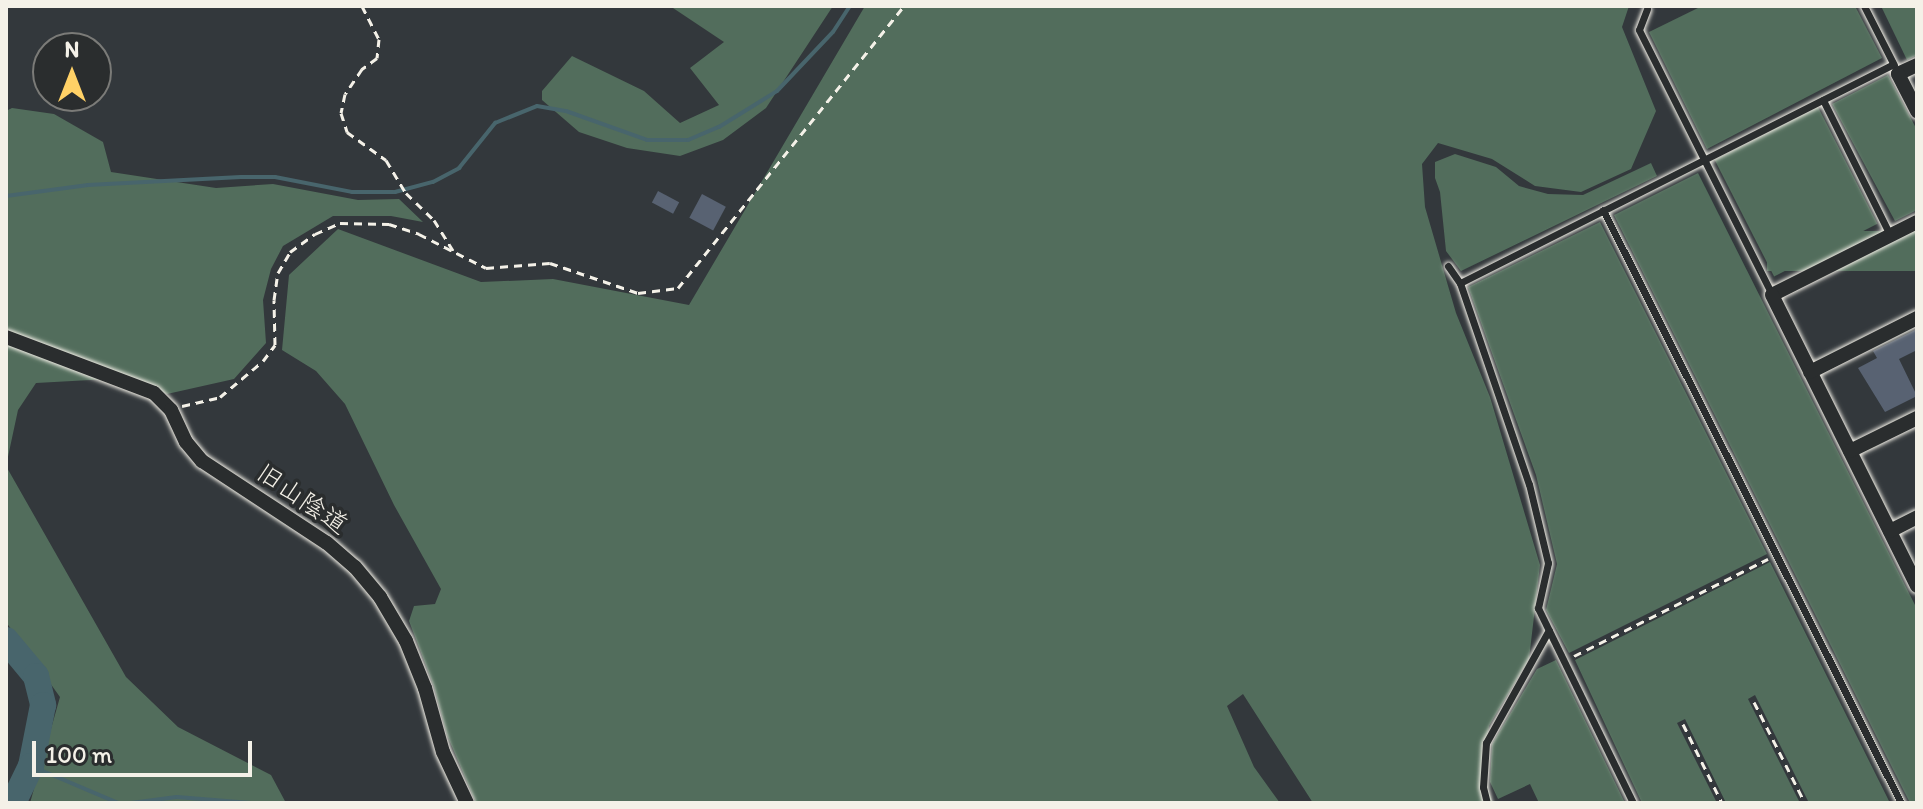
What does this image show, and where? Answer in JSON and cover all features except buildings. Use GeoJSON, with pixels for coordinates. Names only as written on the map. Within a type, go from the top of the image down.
{"type":"FeatureCollection","features":[{"type":"Feature","properties":{"kind":"street"},"geometry":{"type":"LineString","coordinates":[[1917,65],[1896,69],[1917,111]]}},
{"type":"Feature","properties":{"kind":"street"},"geometry":{"type":"LineString","coordinates":[[1917,222],[1772,295],[1917,586]]}},
{"type":"Feature","properties":{"kind":"street"},"geometry":{"type":"LineString","coordinates":[[1810,372],[1917,318]]}},
{"type":"Feature","properties":{"kind":"street","name":"旧山陰道"},"geometry":{"type":"LineString","coordinates":[[6,337],[154,393],[171,410],[186,442],[202,461],[327,543],[355,567],[380,597],[406,641],[425,688],[443,752],[467,803]]}},
{"type":"Feature","properties":{"kind":"street"},"geometry":{"type":"LineString","coordinates":[[1850,451],[1917,418]]}},
{"type":"Feature","properties":{"kind":"street"},"geometry":{"type":"LineString","coordinates":[[1890,531],[1917,517]]}},
{"type":"Feature","properties":{"kind":"lane"},"geometry":{"type":"LineString","coordinates":[[1460,283],[1823,100],[1896,69],[1864,6]]}},
{"type":"Feature","properties":{"kind":"lane"},"geometry":{"type":"LineString","coordinates":[[1647,9],[1639,30],[1772,295]]}},
{"type":"Feature","properties":{"kind":"lane"},"geometry":{"type":"LineString","coordinates":[[1823,100],[1890,235]]}},
{"type":"Feature","properties":{"kind":"lane"},"geometry":{"type":"LineString","coordinates":[[1603,210],[1901,803]]}},
{"type":"Feature","properties":{"kind":"lane"},"geometry":{"type":"LineString","coordinates":[[1448,266],[1460,283],[1529,484],[1548,563],[1538,608],[1633,803]]}},
{"type":"Feature","properties":{"kind":"lane"},"geometry":{"type":"LineString","coordinates":[[1487,803],[1483,787],[1486,743],[1549,630]]}},
{"type":"Feature","properties":{"kind":"path"},"geometry":{"type":"LineString","coordinates":[[362,6],[379,39],[377,58],[362,69],[345,94],[341,113],[347,132],[386,160],[406,193],[434,220],[453,250]]}},
{"type":"Feature","properties":{"kind":"path"},"geometry":{"type":"LineString","coordinates":[[171,410],[191,401],[220,397],[263,361],[275,345],[274,300],[278,273],[290,252],[315,234],[340,223],[389,224],[453,250],[486,268],[550,263],[638,293],[678,288],[904,6]]}},
{"type":"Feature","properties":{"kind":"path"},"geometry":{"type":"LineString","coordinates":[[1564,661],[1777,555]]}},
{"type":"Feature","properties":{"kind":"path"},"geometry":{"type":"LineString","coordinates":[[1754,702],[1805,803]]}},
{"type":"Feature","properties":{"kind":"path"},"geometry":{"type":"LineString","coordinates":[[1683,724],[1722,803]]}},
{"type":"Feature","properties":{"kind":"green space"},"geometry":{"type":"Polygon","coordinates":[[[670,6],[833,6],[766,108],[723,140],[680,156],[627,148],[579,132],[542,100],[542,91],[572,56],[644,91],[680,123],[719,105],[690,68],[724,42],[670,6]]]}},
{"type":"Feature","properties":{"kind":"green space"},"geometry":{"type":"Polygon","coordinates":[[[865,6],[1629,6],[1622,27],[1656,111],[1631,169],[1581,192],[1535,186],[1492,159],[1438,143],[1422,164],[1425,207],[1456,313],[1490,397],[1540,565],[1529,659],[1489,726],[1483,775],[1493,803],[1313,803],[1243,694],[1227,706],[1254,767],[1280,803],[476,803],[447,735],[434,687],[409,621],[414,606],[435,604],[441,589],[394,505],[345,404],[316,371],[282,350],[289,275],[338,229],[481,282],[553,279],[689,305],[865,6]]]}},
{"type":"Feature","properties":{"kind":"green space"},"geometry":{"type":"Polygon","coordinates":[[[1702,6],[1855,6],[1882,58],[1707,149],[1649,32],[1702,6]]]}},
{"type":"Feature","properties":{"kind":"green space"},"geometry":{"type":"Polygon","coordinates":[[[1881,6],[1917,6],[1917,55],[1907,60],[1881,6]]]}},
{"type":"Feature","properties":{"kind":"green space"},"geometry":{"type":"Polygon","coordinates":[[[1888,75],[1917,130],[1917,210],[1895,221],[1832,104],[1888,75]]]}},
{"type":"Feature","properties":{"kind":"green space"},"geometry":{"type":"Polygon","coordinates":[[[1818,107],[1877,224],[1774,276],[1715,160],[1818,107]]]}},
{"type":"Feature","properties":{"kind":"green space"},"geometry":{"type":"Polygon","coordinates":[[[12,108],[54,114],[103,142],[111,172],[216,188],[273,184],[358,200],[399,199],[423,222],[391,216],[333,216],[283,246],[271,269],[263,300],[266,343],[234,379],[167,394],[127,378],[36,383],[18,410],[6,466],[6,111],[12,108]]]}},
{"type":"Feature","properties":{"kind":"green space"},"geometry":{"type":"Polygon","coordinates":[[[1455,154],[1496,167],[1519,186],[1548,194],[1583,195],[1651,163],[1657,176],[1461,271],[1446,251],[1440,192],[1435,178],[1435,162],[1455,154]]]}},
{"type":"Feature","properties":{"kind":"green space"},"geometry":{"type":"Polygon","coordinates":[[[1698,173],[1917,609],[1917,803],[1910,803],[1614,215],[1698,173]]]}},
{"type":"Feature","properties":{"kind":"green space"},"geometry":{"type":"Polygon","coordinates":[[[1600,222],[1767,554],[1569,653],[1546,610],[1557,564],[1536,475],[1468,287],[1600,222]]]}},
{"type":"Feature","properties":{"kind":"green space"},"geometry":{"type":"Polygon","coordinates":[[[1767,231],[1917,231],[1917,271],[1767,271],[1767,231]]]}},
{"type":"Feature","properties":{"kind":"green space"},"geometry":{"type":"Polygon","coordinates":[[[6,466],[126,677],[178,727],[271,775],[286,803],[30,803],[60,697],[6,622],[6,466]]]}},
{"type":"Feature","properties":{"kind":"green space"},"geometry":{"type":"Polygon","coordinates":[[[1770,562],[1890,803],[1809,803],[1755,695],[1748,699],[1800,803],[1726,803],[1685,719],[1677,723],[1717,803],[1642,803],[1575,660],[1770,562]]]}},
{"type":"Feature","properties":{"kind":"green space"},"geometry":{"type":"Polygon","coordinates":[[[1556,660],[1625,803],[1539,803],[1530,784],[1498,799],[1490,782],[1492,744],[1537,669],[1556,660]]]}},
{"type":"Feature","properties":{"kind":"waterway"},"geometry":{"type":"LineString","coordinates":[[6,196],[88,185],[241,177],[275,177],[352,192],[395,192],[433,182],[459,168],[495,123],[537,106],[566,111],[647,140],[688,140],[719,127],[777,91],[833,32],[850,6]]}},
{"type":"Feature","properties":{"kind":"waterway"},"geometry":{"type":"LineString","coordinates":[[6,640],[36,676],[43,705],[31,766],[13,803]]}},
{"type":"Feature","properties":{"kind":"waterway"},"geometry":{"type":"LineString","coordinates":[[31,766],[118,803]]}},
{"type":"Feature","properties":{"kind":"waterway"},"geometry":{"type":"LineString","coordinates":[[131,803],[177,797],[251,803]]}}]}
